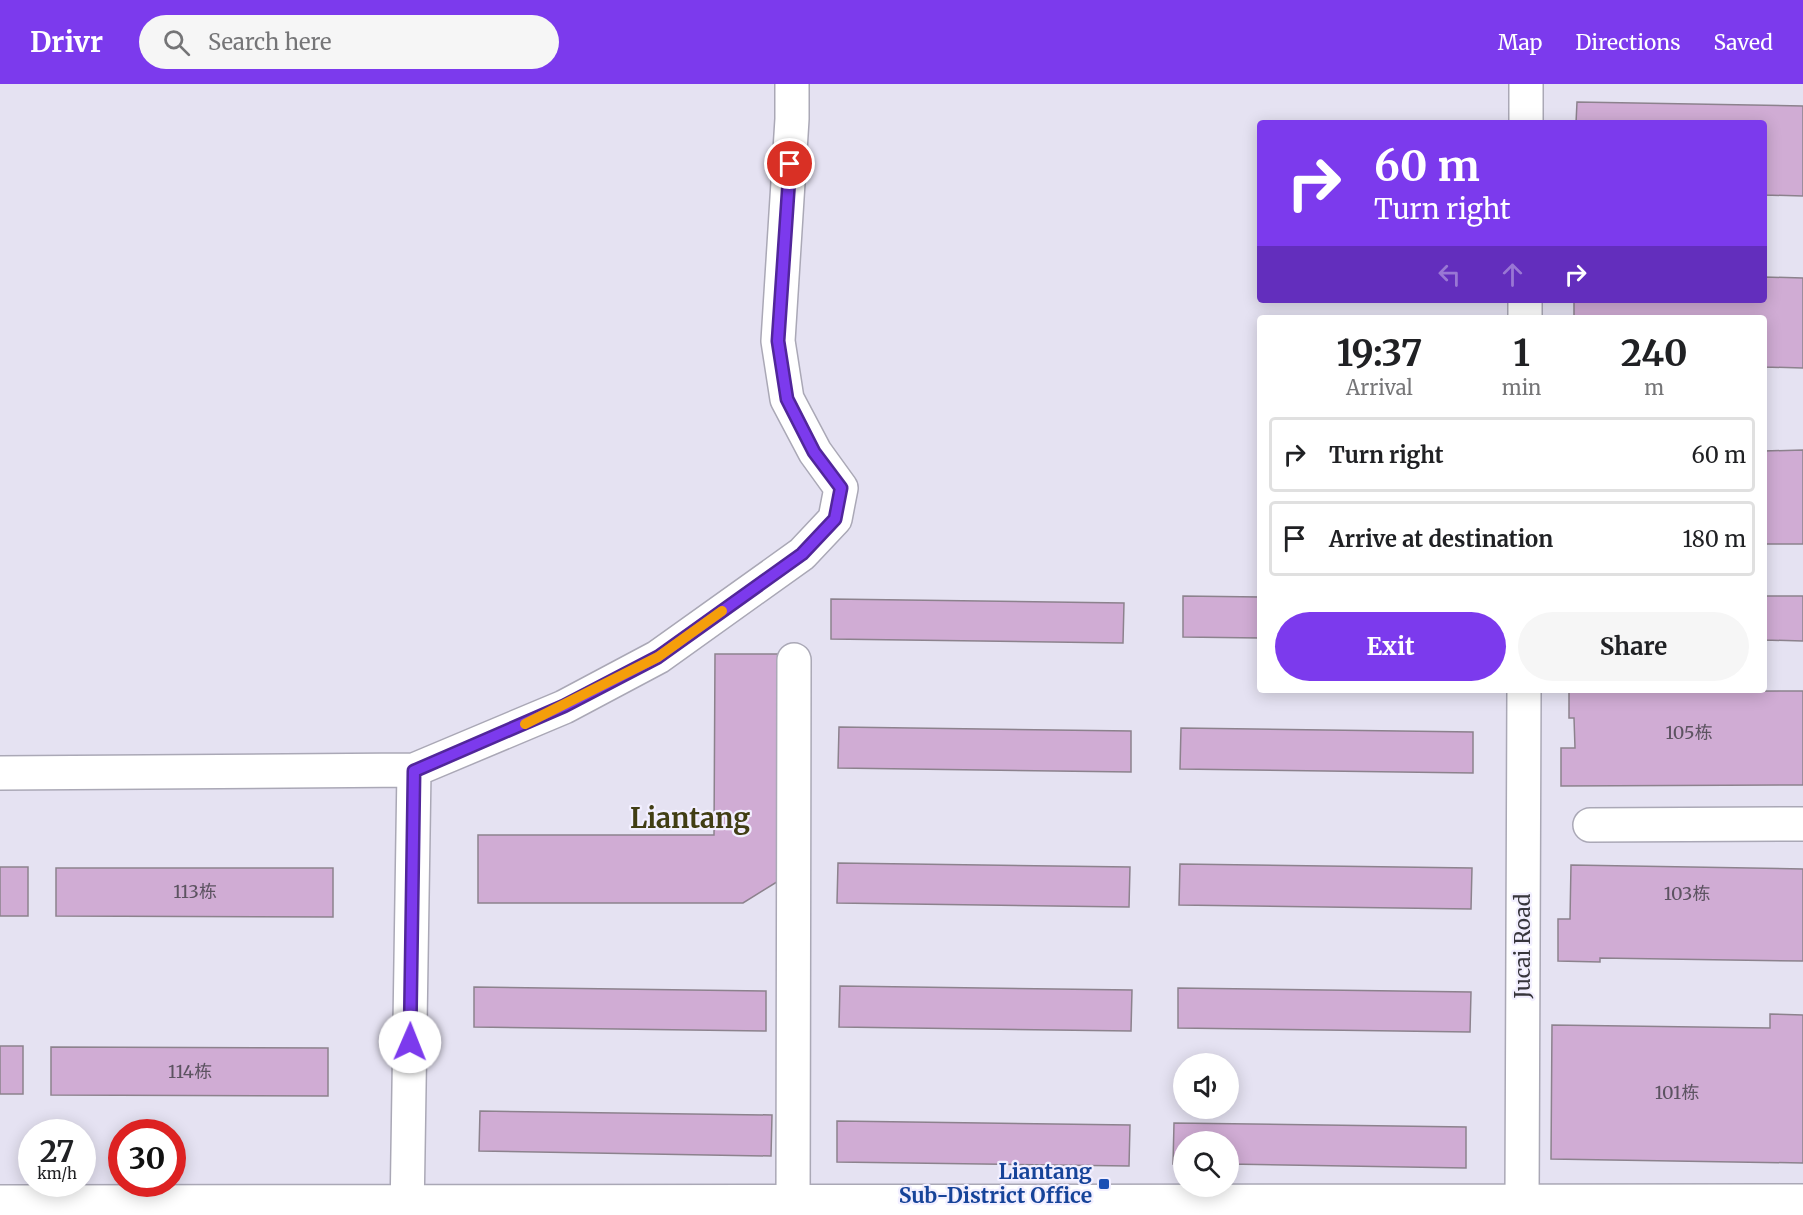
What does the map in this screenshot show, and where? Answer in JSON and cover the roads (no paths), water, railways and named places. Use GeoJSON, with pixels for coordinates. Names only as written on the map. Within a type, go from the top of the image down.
{"type":"FeatureCollection","features":[{"type":"Feature","properties":{"kind":"street"},"geometry":{"type":"LineString","coordinates":[[0,773],[414,771],[564,706],[658,657],[802,554],[835,519],[841,488],[814,452],[787,399],[778,341],[792,119],[792,84]]}},
{"type":"Feature","properties":{"kind":"street"},"geometry":{"type":"LineString","coordinates":[[1526,84],[1526,120]]}},
{"type":"Feature","properties":{"kind":"street"},"geometry":{"type":"LineString","coordinates":[[793,1208],[794,660]]}},
{"type":"Feature","properties":{"kind":"street","name":"Jucai Road"},"geometry":{"type":"LineString","coordinates":[[1521,1210],[1524,693]]}},
{"type":"Feature","properties":{"kind":"street"},"geometry":{"type":"LineString","coordinates":[[407,1208],[414,771]]}},
{"type":"Feature","properties":{"kind":"street"},"geometry":{"type":"LineString","coordinates":[[1590,825],[1803,824]]}},
{"type":"Feature","properties":{"kind":"street"},"geometry":{"type":"LineString","coordinates":[[0,1202],[407,1208],[1521,1210],[1803,1201]]}},
{"type":"Feature","properties":{"kind":"place","name":"Liantang Sub-District Office"},"geometry":{"type":"Point","coordinates":[1104,1184]}},
{"type":"Feature","properties":{"kind":"district","name":"Liantang"},"geometry":{"type":"Point","coordinates":[690,819]}}]}
